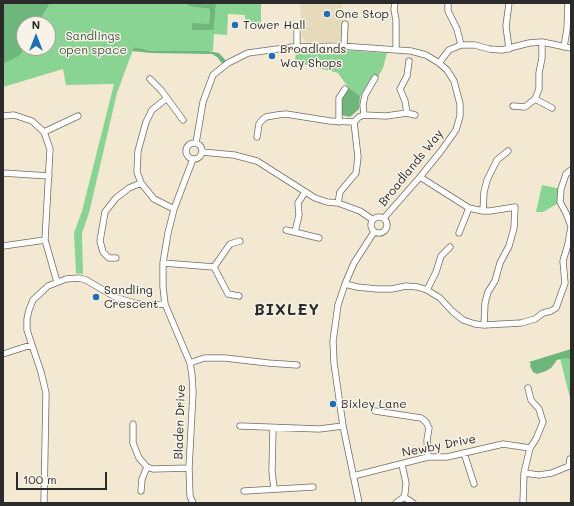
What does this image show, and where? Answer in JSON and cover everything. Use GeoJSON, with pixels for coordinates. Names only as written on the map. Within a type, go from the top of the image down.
{"type":"FeatureCollection","features":[{"type":"Feature","properties":{"kind":"street"},"geometry":{"type":"LineString","coordinates":[[395,3],[396,50]]}},
{"type":"Feature","properties":{"kind":"street"},"geometry":{"type":"LineString","coordinates":[[448,3],[448,11],[457,29],[461,45]]}},
{"type":"Feature","properties":{"kind":"street"},"geometry":{"type":"LineString","coordinates":[[509,49],[506,26],[510,3]]}},
{"type":"Feature","properties":{"kind":"street"},"geometry":{"type":"LineString","coordinates":[[564,47],[567,30],[568,3]]}},
{"type":"Feature","properties":{"kind":"street"},"geometry":{"type":"LineString","coordinates":[[344,46],[345,24]]}},
{"type":"Feature","properties":{"kind":"street"},"geometry":{"type":"LineString","coordinates":[[297,29],[297,46]]}},
{"type":"Feature","properties":{"kind":"street"},"geometry":{"type":"LineString","coordinates":[[439,63],[449,50],[461,45],[475,45],[495,50],[509,49],[529,43],[542,42],[571,48]]}},
{"type":"Feature","properties":{"kind":"street"},"geometry":{"type":"LineString","coordinates":[[513,106],[525,107],[535,99],[539,89],[542,42]]}},
{"type":"Feature","properties":{"kind":"street","name":"Broadlands Way"},"geometry":{"type":"LineString","coordinates":[[196,143],[203,102],[213,75],[228,63],[248,53],[297,46],[344,46],[411,51],[426,55],[447,70],[456,85],[460,104],[460,116],[456,130],[420,177],[384,218]]}},
{"type":"Feature","properties":{"kind":"street"},"geometry":{"type":"LineString","coordinates":[[407,113],[405,101],[400,89],[407,76],[409,61]]}},
{"type":"Feature","properties":{"kind":"street"},"geometry":{"type":"LineString","coordinates":[[364,115],[363,105],[365,95],[374,78]]}},
{"type":"Feature","properties":{"kind":"street"},"geometry":{"type":"LineString","coordinates":[[150,79],[161,90],[183,120]]}},
{"type":"Feature","properties":{"kind":"street"},"geometry":{"type":"LineString","coordinates":[[339,122],[339,98],[345,89]]}},
{"type":"Feature","properties":{"kind":"street"},"geometry":{"type":"LineString","coordinates":[[167,98],[152,110],[146,122],[138,151],[137,172],[141,184],[154,199],[174,208]]}},
{"type":"Feature","properties":{"kind":"street"},"geometry":{"type":"LineString","coordinates":[[535,99],[552,108]]}},
{"type":"Feature","properties":{"kind":"street"},"geometry":{"type":"LineString","coordinates":[[338,203],[340,192],[356,173],[358,157],[354,122],[358,117],[364,115],[380,116],[407,113],[415,115]]}},
{"type":"Feature","properties":{"kind":"street"},"geometry":{"type":"LineString","coordinates":[[257,137],[259,124],[266,117],[286,114],[339,122],[354,122]]}},
{"type":"Feature","properties":{"kind":"street"},"geometry":{"type":"LineString","coordinates":[[3,116],[14,115],[32,121],[44,132],[50,149],[45,240],[57,282]]}},
{"type":"Feature","properties":{"kind":"street"},"geometry":{"type":"LineString","coordinates":[[44,132],[78,116]]}},
{"type":"Feature","properties":{"kind":"street"},"geometry":{"type":"LineString","coordinates":[[196,143],[201,148],[202,152],[198,158],[193,159],[187,156],[186,151],[190,144],[196,143]]}},
{"type":"Feature","properties":{"kind":"street"},"geometry":{"type":"LineString","coordinates":[[483,212],[484,192],[487,180],[497,160],[508,151]]}},
{"type":"Feature","properties":{"kind":"street"},"geometry":{"type":"LineString","coordinates":[[202,152],[234,155],[257,160],[305,192],[327,202],[338,203],[360,212],[373,220]]}},
{"type":"Feature","properties":{"kind":"street","name":"Bladen Drive"},"geometry":{"type":"LineString","coordinates":[[193,159],[174,208],[163,263],[165,304],[190,363],[192,375],[193,392],[189,468],[190,496],[193,503]]}},
{"type":"Feature","properties":{"kind":"street"},"geometry":{"type":"LineString","coordinates":[[345,284],[357,287],[392,289],[406,286],[427,290],[440,298],[463,320],[475,324],[521,323],[535,319],[543,313],[551,311],[556,308],[565,283],[563,261],[571,227],[560,202],[561,189],[566,174],[571,170]]}},
{"type":"Feature","properties":{"kind":"street"},"geometry":{"type":"LineString","coordinates":[[3,172],[49,176]]}},
{"type":"Feature","properties":{"kind":"street"},"geometry":{"type":"LineString","coordinates":[[420,177],[469,208],[483,212],[515,207],[514,228],[509,246],[500,263],[495,281],[488,292],[485,304],[484,325]]}},
{"type":"Feature","properties":{"kind":"street"},"geometry":{"type":"LineString","coordinates":[[116,258],[109,258],[103,252],[100,241],[105,212],[116,198],[129,188],[141,184]]}},
{"type":"Feature","properties":{"kind":"street"},"geometry":{"type":"LineString","coordinates":[[294,232],[299,214],[298,203],[305,192]]}},
{"type":"Feature","properties":{"kind":"street"},"geometry":{"type":"LineString","coordinates":[[459,233],[469,208]]}},
{"type":"Feature","properties":{"kind":"street"},"geometry":{"type":"LineString","coordinates":[[378,217],[384,218],[387,224],[386,230],[380,233],[374,232],[371,226],[373,220],[378,217]]}},
{"type":"Feature","properties":{"kind":"street"},"geometry":{"type":"LineString","coordinates":[[286,230],[319,238]]}},
{"type":"Feature","properties":{"kind":"street"},"geometry":{"type":"LineString","coordinates":[[359,503],[343,426],[334,362],[333,341],[338,305],[345,284],[354,263],[374,232]]}},
{"type":"Feature","properties":{"kind":"street"},"geometry":{"type":"LineString","coordinates":[[3,246],[45,240]]}},
{"type":"Feature","properties":{"kind":"street"},"geometry":{"type":"LineString","coordinates":[[214,267],[230,244],[240,241]]}},
{"type":"Feature","properties":{"kind":"street"},"geometry":{"type":"LineString","coordinates":[[427,290],[436,272],[441,256],[450,247]]}},
{"type":"Feature","properties":{"kind":"street"},"geometry":{"type":"LineString","coordinates":[[163,263],[214,267]]}},
{"type":"Feature","properties":{"kind":"street"},"geometry":{"type":"LineString","coordinates":[[214,267],[228,294],[239,296]]}},
{"type":"Feature","properties":{"kind":"street"},"geometry":{"type":"LineString","coordinates":[[44,503],[46,393],[41,372],[31,345],[28,330],[27,319],[33,300],[48,286],[66,279],[79,278],[86,280],[118,298],[138,304],[165,304]]}},
{"type":"Feature","properties":{"kind":"street"},"geometry":{"type":"LineString","coordinates":[[3,354],[31,345]]}},
{"type":"Feature","properties":{"kind":"street"},"geometry":{"type":"LineString","coordinates":[[190,363],[204,358],[225,358],[297,365]]}},
{"type":"Feature","properties":{"kind":"street"},"geometry":{"type":"LineString","coordinates":[[523,503],[524,473],[530,448],[536,439],[543,422],[539,409],[532,400],[528,388]]}},
{"type":"Feature","properties":{"kind":"street"},"geometry":{"type":"LineString","coordinates":[[375,410],[421,418],[426,422],[429,428],[427,440],[428,457]]}},
{"type":"Feature","properties":{"kind":"street"},"geometry":{"type":"LineString","coordinates":[[133,424],[133,443],[139,458],[147,467],[153,469],[189,468]]}},
{"type":"Feature","properties":{"kind":"street"},"geometry":{"type":"LineString","coordinates":[[240,426],[319,429],[343,426]]}},
{"type":"Feature","properties":{"kind":"street"},"geometry":{"type":"LineString","coordinates":[[273,428],[272,472],[274,489]]}},
{"type":"Feature","properties":{"kind":"street","name":"Newby Drive"},"geometry":{"type":"LineString","coordinates":[[353,476],[402,465],[428,457],[447,457],[503,444],[530,448]]}},
{"type":"Feature","properties":{"kind":"street"},"geometry":{"type":"LineString","coordinates":[[464,453],[474,484]]}},
{"type":"Feature","properties":{"kind":"street"},"geometry":{"type":"LineString","coordinates":[[524,473],[539,475],[552,473],[569,466],[570,458]]}},
{"type":"Feature","properties":{"kind":"street"},"geometry":{"type":"LineString","coordinates":[[396,503],[404,497],[406,483],[402,465]]}},
{"type":"Feature","properties":{"kind":"street"},"geometry":{"type":"LineString","coordinates":[[141,491],[142,479],[147,467]]}},
{"type":"Feature","properties":{"kind":"street"},"geometry":{"type":"LineString","coordinates":[[244,491],[313,487]]}},
{"type":"Feature","properties":{"kind":"street"},"geometry":{"type":"LineString","coordinates":[[404,497],[413,503]]}},
{"type":"Feature","properties":{"kind":"shaded area"},"geometry":{"type":"Polygon","coordinates":[[[300,3],[342,3],[342,21],[349,21],[348,42],[306,42],[302,36],[300,3]]]}},
{"type":"Feature","properties":{"kind":"green space","name":"Sandlings open space"},"geometry":{"type":"Polygon","coordinates":[[[3,3],[188,3],[189,6],[210,9],[209,24],[214,30],[216,3],[261,3],[261,24],[245,23],[245,15],[228,14],[227,35],[214,34],[213,51],[152,51],[134,47],[117,93],[89,213],[82,233],[83,274],[76,273],[74,233],[82,211],[114,84],[66,85],[63,69],[3,87],[3,3]]]}},
{"type":"Feature","properties":{"kind":"green space"},"geometry":{"type":"Polygon","coordinates":[[[3,3],[50,3],[42,16],[16,16],[16,56],[18,56],[3,64],[3,3]]]}},
{"type":"Feature","properties":{"kind":"green space"},"geometry":{"type":"Polygon","coordinates":[[[188,3],[216,3],[214,30],[192,30],[192,23],[209,24],[210,9],[188,6],[188,3]]]}},
{"type":"Feature","properties":{"kind":"green space"},"geometry":{"type":"Polygon","coordinates":[[[134,47],[152,51],[208,51],[219,53],[228,63],[224,66],[217,57],[212,54],[151,53],[132,51],[134,47]]]}},
{"type":"Feature","properties":{"kind":"green space"},"geometry":{"type":"Polygon","coordinates":[[[342,50],[387,53],[383,68],[378,77],[373,75],[360,97],[348,87],[338,73],[295,62],[296,51],[342,50]]]}},
{"type":"Feature","properties":{"kind":"green space"},"geometry":{"type":"Polygon","coordinates":[[[349,88],[360,96],[359,109],[350,117],[341,115],[341,99],[349,88]]]}},
{"type":"Feature","properties":{"kind":"green space"},"geometry":{"type":"Polygon","coordinates":[[[542,185],[561,189],[560,202],[543,212],[536,212],[542,185]]]}},
{"type":"Feature","properties":{"kind":"green space"},"geometry":{"type":"Polygon","coordinates":[[[571,349],[571,359],[565,358],[557,360],[551,368],[546,371],[537,374],[533,372],[529,362],[571,349]]]}},
{"type":"Feature","properties":{"kind":"green space"},"geometry":{"type":"Polygon","coordinates":[[[571,350],[571,402],[559,354],[571,350]]]}},
{"type":"Feature","properties":{"kind":"place","name":"One Stop"},"geometry":{"type":"Point","coordinates":[327,14]}},
{"type":"Feature","properties":{"kind":"place","name":"Tower Hall"},"geometry":{"type":"Point","coordinates":[235,25]}},
{"type":"Feature","properties":{"kind":"place","name":"Broadlands Way Shops"},"geometry":{"type":"Point","coordinates":[272,56]}},
{"type":"Feature","properties":{"kind":"place","name":"Sandling Crescent"},"geometry":{"type":"Point","coordinates":[96,297]}},
{"type":"Feature","properties":{"kind":"place","name":"Bixley Lane"},"geometry":{"type":"Point","coordinates":[333,404]}},
{"type":"Feature","properties":{"kind":"district","name":"BIXLEY"},"geometry":{"type":"Point","coordinates":[287,310]}}]}
